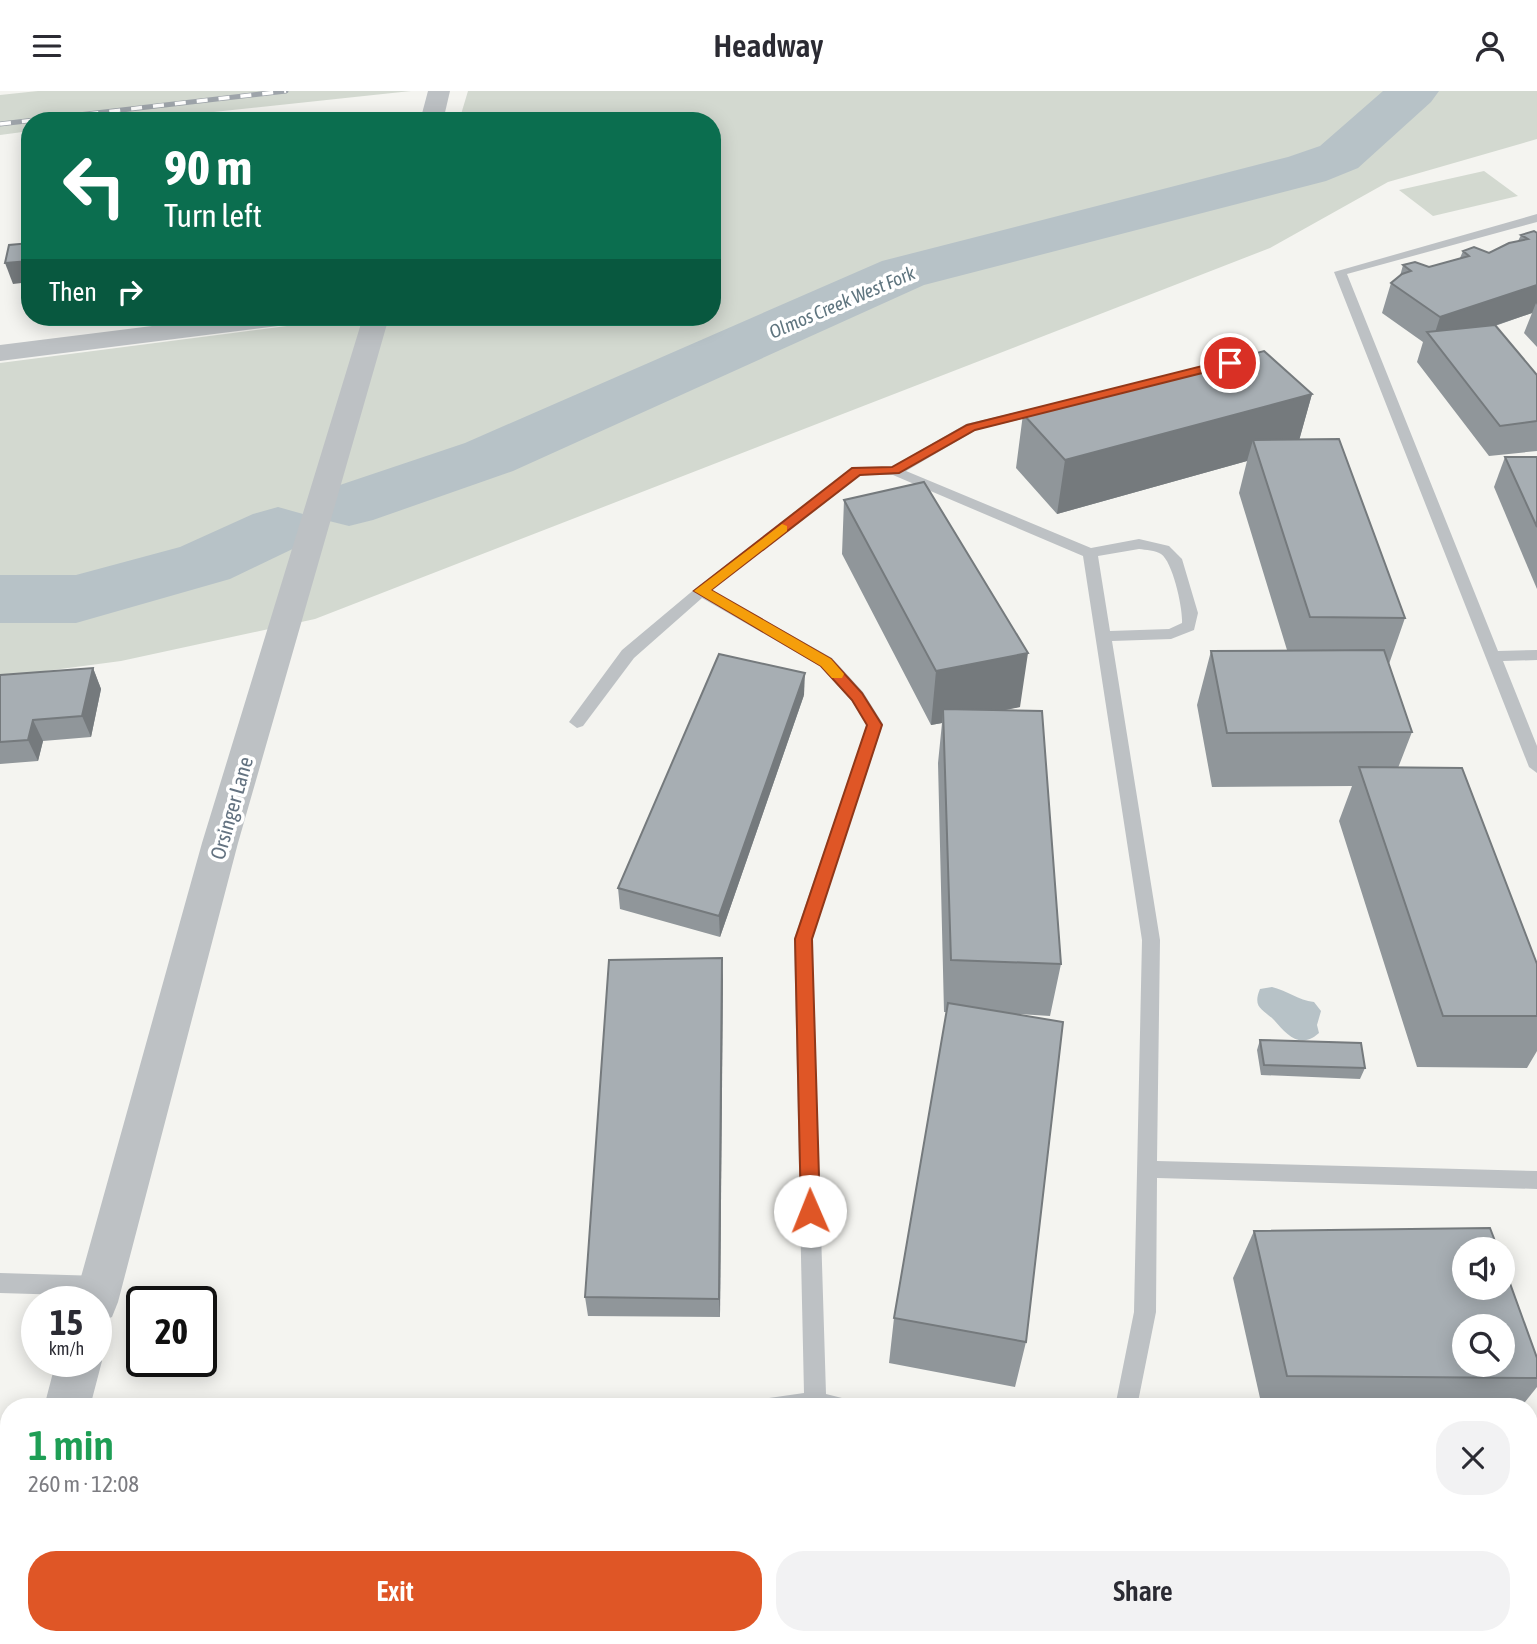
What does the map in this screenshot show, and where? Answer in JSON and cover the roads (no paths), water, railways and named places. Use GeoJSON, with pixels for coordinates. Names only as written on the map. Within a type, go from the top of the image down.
{"type":"FeatureCollection","features":[{"type":"Feature","properties":{"kind":"street"},"geometry":{"type":"LineString","coordinates":[[433,112],[439,91]]}},
{"type":"Feature","properties":{"kind":"street"},"geometry":{"type":"LineString","coordinates":[[0,353],[214,326]]}},
{"type":"Feature","properties":{"kind":"street","name":"Orsinger Lane"},"geometry":{"type":"LineString","coordinates":[[100,1286],[220,843],[373,326]]}},
{"type":"Feature","properties":{"kind":"street"},"geometry":{"type":"LineString","coordinates":[[69,1398],[75,1377]]}},
{"type":"Feature","properties":{"kind":"lane"},"geometry":{"type":"LineString","coordinates":[[1537,218],[1340,272],[1491,656],[1532,743],[1537,767]]}},
{"type":"Feature","properties":{"kind":"lane"},"geometry":{"type":"LineString","coordinates":[[895,471],[971,428],[1062,405]]}},
{"type":"Feature","properties":{"kind":"lane"},"geometry":{"type":"LineString","coordinates":[[578,722],[628,654],[701,591],[857,471],[895,471],[1090,553],[1139,544],[1164,549],[1175,559],[1190,613],[1189,626],[1181,632],[1103,636]]}},
{"type":"Feature","properties":{"kind":"lane"},"geometry":{"type":"LineString","coordinates":[[1090,553],[1151,940],[1145,1312],[1128,1398]]}},
{"type":"Feature","properties":{"kind":"lane"},"geometry":{"type":"LineString","coordinates":[[701,591],[826,662],[857,697],[875,725],[803,939],[815,1398]]}},
{"type":"Feature","properties":{"kind":"lane"},"geometry":{"type":"LineString","coordinates":[[1491,656],[1537,655]]}},
{"type":"Feature","properties":{"kind":"lane"},"geometry":{"type":"LineString","coordinates":[[1147,1169],[1537,1180]]}},
{"type":"Feature","properties":{"kind":"lane"},"geometry":{"type":"LineString","coordinates":[[0,1283],[27,1286]]}},
{"type":"Feature","properties":{"kind":"waterway","name":"Olmos Creek West Fork"},"geometry":{"type":"LineString","coordinates":[[349,505],[489,457],[903,273],[1307,169],[1339,157],[1413,91]]}},
{"type":"Feature","properties":{"kind":"waterway","name":"Olmos Creek West Fork"},"geometry":{"type":"LineString","coordinates":[[0,599],[76,599],[205,563],[278,529]]}},
{"type":"Feature","properties":{"kind":"railway"},"geometry":{"type":"LineString","coordinates":[[104,112],[286,91]]}},
{"type":"Feature","properties":{"kind":"railway"},"geometry":{"type":"LineString","coordinates":[[0,124],[21,122]]}}]}
